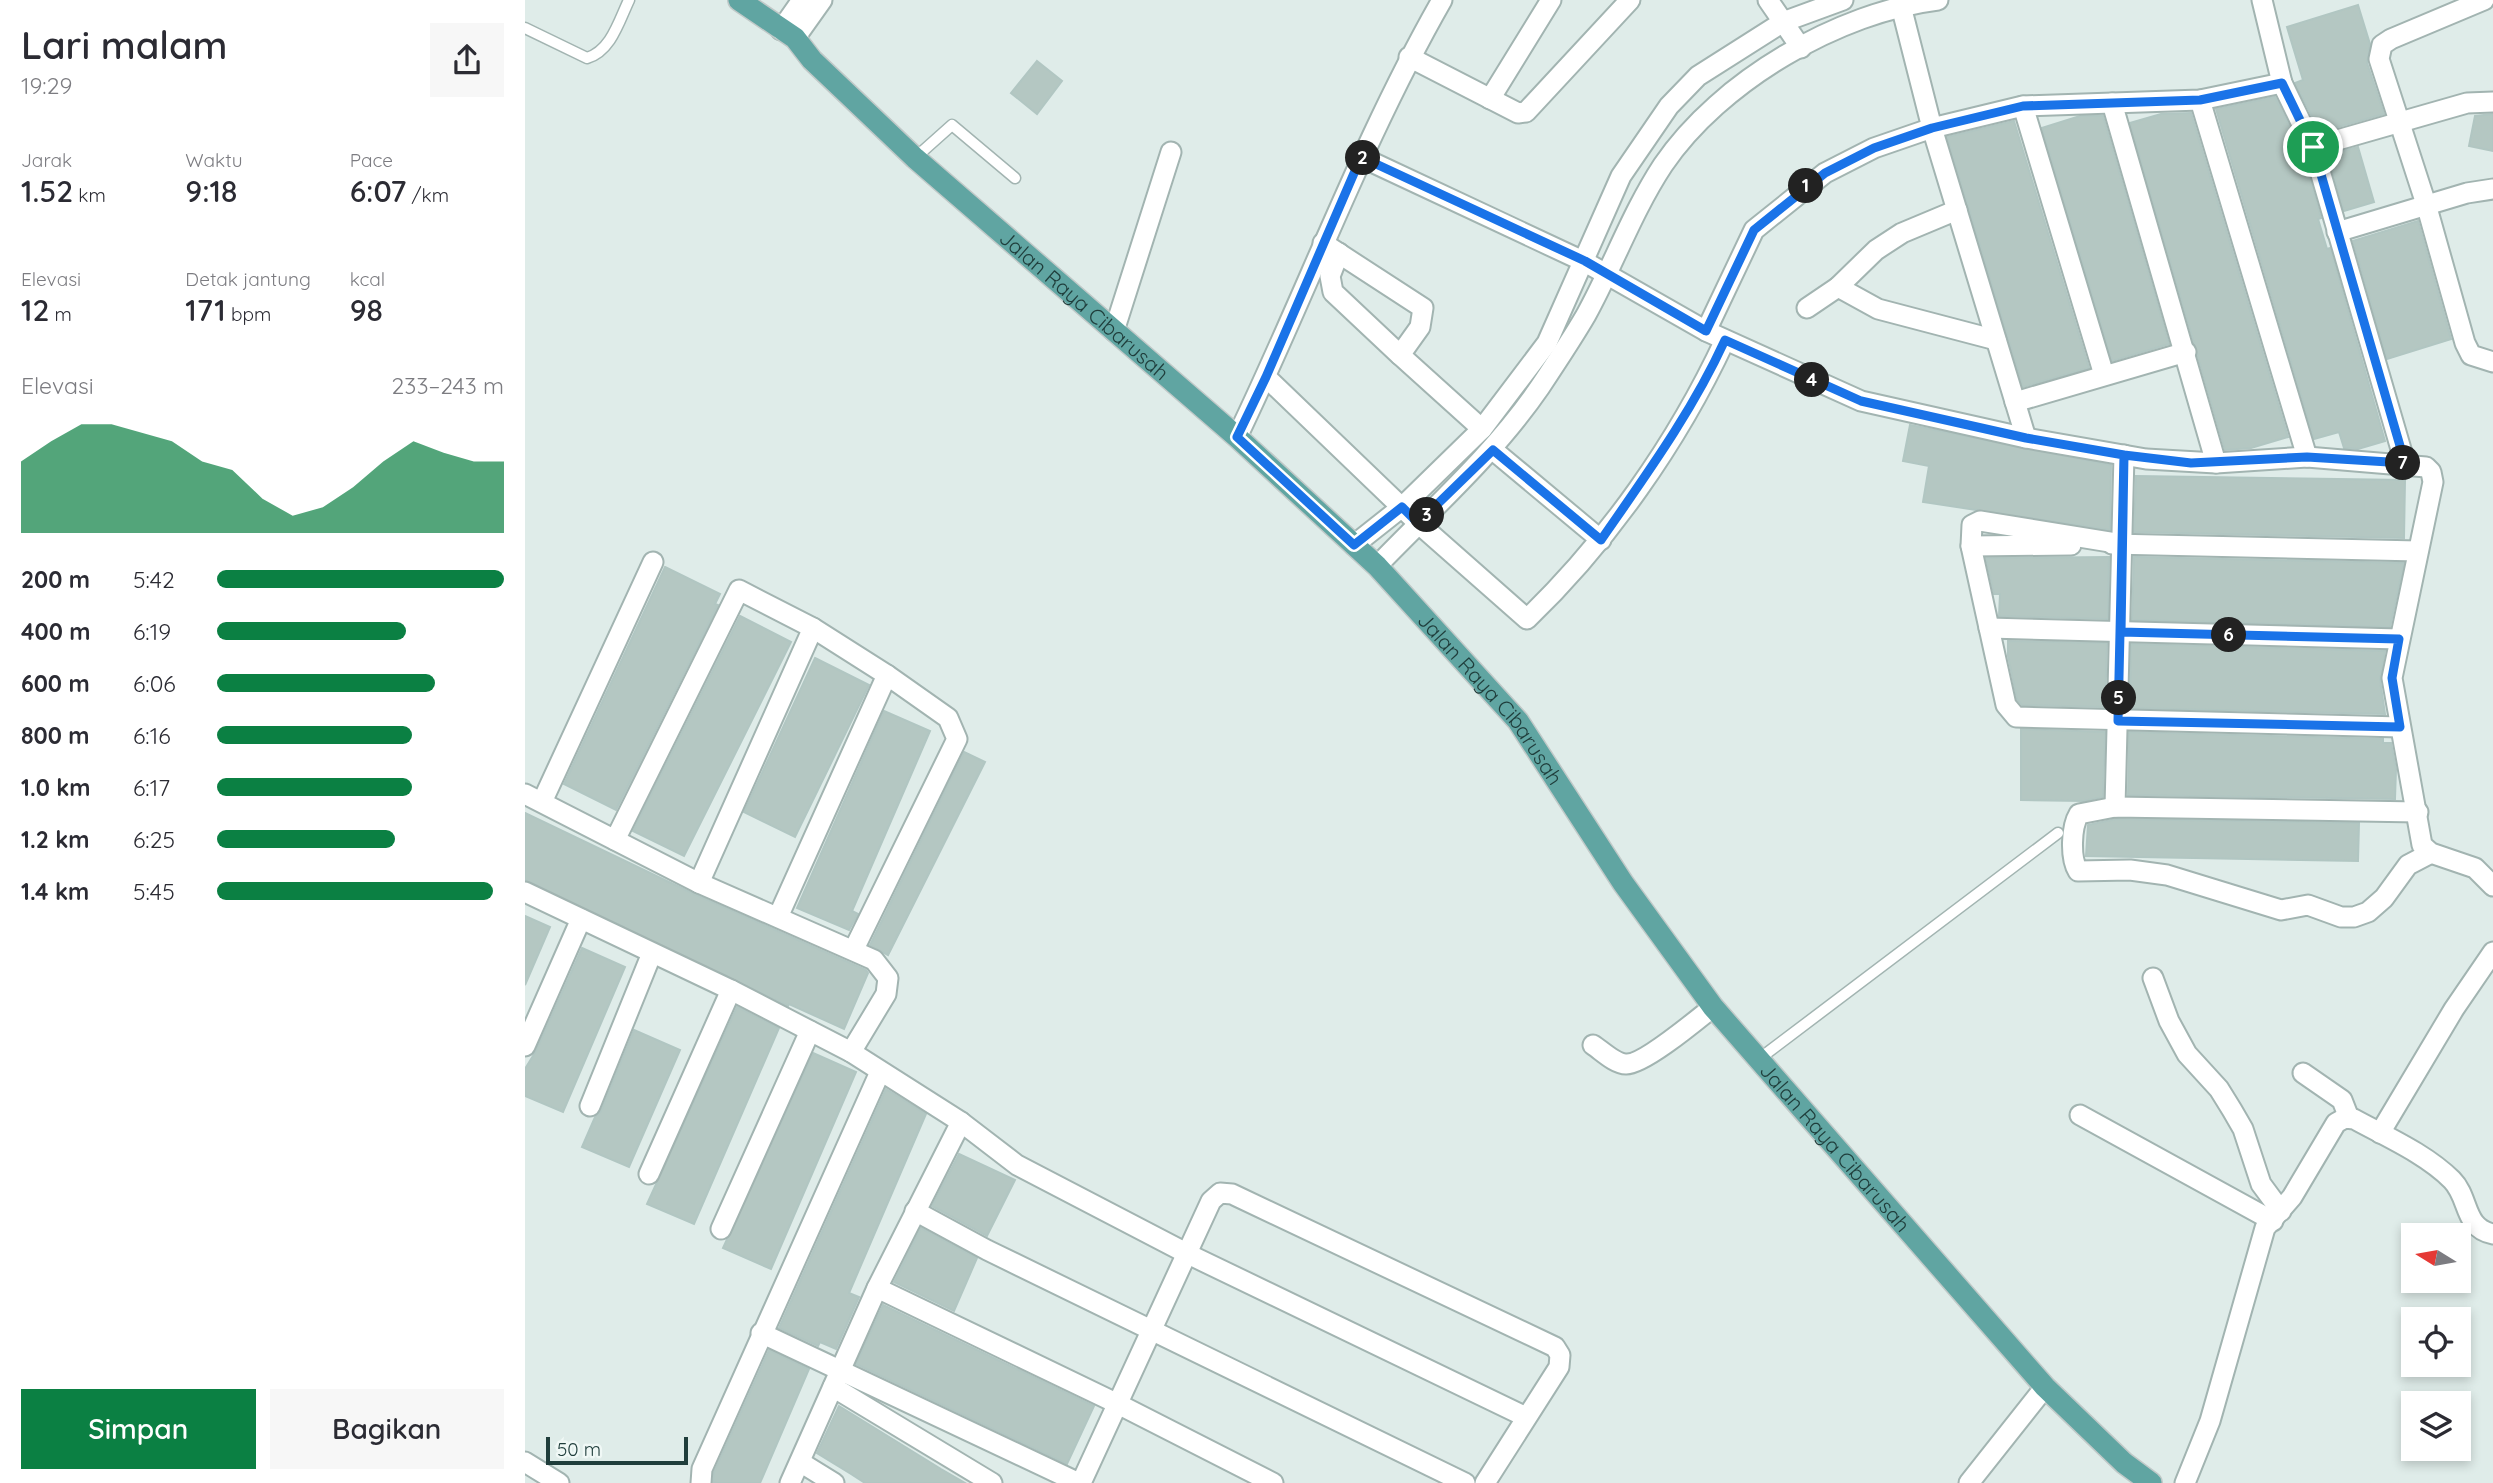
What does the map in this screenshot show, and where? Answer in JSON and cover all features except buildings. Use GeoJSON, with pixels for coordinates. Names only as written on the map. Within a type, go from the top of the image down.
{"type":"FeatureCollection","features":[{"type":"Feature","properties":{"kind":"main road","name":"Jalan Raya Cibarusah"},"geometry":{"type":"LineString","coordinates":[[739,0],[788,34],[915,158],[1237,437],[1377,566],[1518,721],[1623,883],[1713,1007],[2045,1387],[2124,1463],[2151,1483]]}},
{"type":"Feature","properties":{"kind":"street"},"geometry":{"type":"LineString","coordinates":[[788,34],[802,0]]}},
{"type":"Feature","properties":{"kind":"street"},"geometry":{"type":"LineString","coordinates":[[788,34],[821,0]]}},
{"type":"Feature","properties":{"kind":"street"},"geometry":{"type":"LineString","coordinates":[[1237,437],[1331,248],[1361,157],[1409,57],[1442,0]]}},
{"type":"Feature","properties":{"kind":"street"},"geometry":{"type":"LineString","coordinates":[[1490,99],[1551,0]]}},
{"type":"Feature","properties":{"kind":"street"},"geometry":{"type":"LineString","coordinates":[[1409,57],[1518,113],[1526,112],[1630,0]]}},
{"type":"Feature","properties":{"kind":"street"},"geometry":{"type":"LineString","coordinates":[[1768,0],[1801,48]]}},
{"type":"Feature","properties":{"kind":"street"},"geometry":{"type":"LineString","coordinates":[[1354,545],[1402,507],[1482,429],[1547,343],[1621,176],[1669,106],[1698,76],[1783,22],[1843,0]]}},
{"type":"Feature","properties":{"kind":"street"},"geometry":{"type":"LineString","coordinates":[[1377,566],[1493,450],[1564,350],[1644,197],[1665,163],[1715,106],[1747,80],[1801,48],[1847,26],[1901,6],[1938,0]]}},
{"type":"Feature","properties":{"kind":"street"},"geometry":{"type":"LineString","coordinates":[[2262,0],[2282,83],[2313,147],[2405,463]]}},
{"type":"Feature","properties":{"kind":"street"},"geometry":{"type":"LineString","coordinates":[[2484,0],[2382,44],[2379,59],[2426,204],[2465,343],[2471,355],[2493,362]]}},
{"type":"Feature","properties":{"kind":"street"},"geometry":{"type":"LineString","coordinates":[[1901,6],[1932,128],[2026,438]]}},
{"type":"Feature","properties":{"kind":"street"},"geometry":{"type":"LineString","coordinates":[[1706,331],[1754,230],[1825,173],[1874,148],[1932,128],[2023,106],[2200,100],[2282,83]]}},
{"type":"Feature","properties":{"kind":"street"},"geometry":{"type":"LineString","coordinates":[[2200,100],[2307,457]]}},
{"type":"Feature","properties":{"kind":"street"},"geometry":{"type":"LineString","coordinates":[[2313,147],[2467,103],[2493,102]]}},
{"type":"Feature","properties":{"kind":"street"},"geometry":{"type":"LineString","coordinates":[[2112,103],[2216,463]]}},
{"type":"Feature","properties":{"kind":"street"},"geometry":{"type":"LineString","coordinates":[[2023,106],[2104,375]]}},
{"type":"Feature","properties":{"kind":"street"},"geometry":{"type":"LineString","coordinates":[[1114,331],[1171,152]]}},
{"type":"Feature","properties":{"kind":"street"},"geometry":{"type":"LineString","coordinates":[[1361,157],[1585,261],[1706,331],[1861,401],[2026,438],[2172,462],[2216,463],[2307,457],[2405,463],[2426,467],[2431,472],[2433,482],[2392,678],[2422,845],[2431,853],[2475,868],[2493,886]]}},
{"type":"Feature","properties":{"kind":"street"},"geometry":{"type":"LineString","coordinates":[[2337,232],[2426,204],[2493,189]]}},
{"type":"Feature","properties":{"kind":"street"},"geometry":{"type":"LineString","coordinates":[[1807,308],[1838,288],[1877,250],[1902,233],[1957,210]]}},
{"type":"Feature","properties":{"kind":"street"},"geometry":{"type":"LineString","coordinates":[[1331,248],[1330,276],[1333,292],[1482,429]]}},
{"type":"Feature","properties":{"kind":"street"},"geometry":{"type":"LineString","coordinates":[[1331,248],[1408,296],[1423,309],[1420,327],[1400,355]]}},
{"type":"Feature","properties":{"kind":"street"},"geometry":{"type":"LineString","coordinates":[[1838,288],[1878,309],[1996,340]]}},
{"type":"Feature","properties":{"kind":"street"},"geometry":{"type":"LineString","coordinates":[[1266,377],[1418,523],[1527,620],[1562,586],[1601,540],[1653,466],[1705,384],[1725,340]]}},
{"type":"Feature","properties":{"kind":"street"},"geometry":{"type":"LineString","coordinates":[[2015,401],[2186,352]]}},
{"type":"Feature","properties":{"kind":"street"},"geometry":{"type":"LineString","coordinates":[[1493,450],[1601,540]]}},
{"type":"Feature","properties":{"kind":"street"},"geometry":{"type":"LineString","coordinates":[[2115,807],[2124,455]]}},
{"type":"Feature","properties":{"kind":"street"},"geometry":{"type":"LineString","coordinates":[[2400,727],[2016,717],[2006,705],[1971,546],[1972,525],[1980,521],[2122,544],[2418,551]]}},
{"type":"Feature","properties":{"kind":"street"},"geometry":{"type":"LineString","coordinates":[[653,562],[533,798],[699,883],[854,949],[883,968],[888,978],[886,994],[851,1052]]}},
{"type":"Feature","properties":{"kind":"street"},"geometry":{"type":"LineString","coordinates":[[615,840],[739,590],[813,628],[887,675],[948,718],[957,739],[854,949]]}},
{"type":"Feature","properties":{"kind":"street"},"geometry":{"type":"LineString","coordinates":[[699,883],[813,628]]}},
{"type":"Feature","properties":{"kind":"street"},"geometry":{"type":"LineString","coordinates":[[1989,628],[2399,639]]}},
{"type":"Feature","properties":{"kind":"street"},"geometry":{"type":"LineString","coordinates":[[778,917],[887,675]]}},
{"type":"Feature","properties":{"kind":"street"},"geometry":{"type":"LineString","coordinates":[[2418,812],[2115,807],[2079,814],[2075,821],[2075,865],[2078,870],[2130,870],[2167,875],[2281,910],[2308,905],[2341,917],[2368,912],[2384,898],[2408,865],[2431,853]]}},
{"type":"Feature","properties":{"kind":"street"},"geometry":{"type":"LineString","coordinates":[[525,892],[731,990],[851,1052],[961,1122],[1017,1165],[1188,1254],[1527,1417]]}},
{"type":"Feature","properties":{"kind":"street"},"geometry":{"type":"LineString","coordinates":[[525,1046],[581,919]]}},
{"type":"Feature","properties":{"kind":"street"},"geometry":{"type":"LineString","coordinates":[[2381,1133],[2454,1009],[2493,952]]}},
{"type":"Feature","properties":{"kind":"street"},"geometry":{"type":"LineString","coordinates":[[590,1106],[652,953]]}},
{"type":"Feature","properties":{"kind":"street"},"geometry":{"type":"LineString","coordinates":[[2153,978],[2183,1047],[2219,1089],[2242,1129],[2261,1184],[2277,1216]]}},
{"type":"Feature","properties":{"kind":"street"},"geometry":{"type":"LineString","coordinates":[[649,1174],[731,990]]}},
{"type":"Feature","properties":{"kind":"street"},"geometry":{"type":"LineString","coordinates":[[1593,1045],[1621,1063],[1633,1063],[1659,1048],[1713,1007]]}},
{"type":"Feature","properties":{"kind":"street"},"geometry":{"type":"LineString","coordinates":[[720,1229],[810,1031]]}},
{"type":"Feature","properties":{"kind":"street"},"geometry":{"type":"LineString","coordinates":[[701,1483],[702,1469],[761,1333],[880,1072]]}},
{"type":"Feature","properties":{"kind":"street"},"geometry":{"type":"LineString","coordinates":[[2302,1073],[2342,1100],[2349,1118],[2381,1133],[2452,1180],[2459,1188],[2468,1216],[2476,1227],[2493,1234]]}},
{"type":"Feature","properties":{"kind":"street"},"geometry":{"type":"LineString","coordinates":[[2080,1115],[2277,1216]]}},
{"type":"Feature","properties":{"kind":"street"},"geometry":{"type":"LineString","coordinates":[[2185,1483],[2210,1421],[2265,1228],[2277,1216],[2330,1130],[2336,1123],[2349,1118]]}},
{"type":"Feature","properties":{"kind":"street"},"geometry":{"type":"LineString","coordinates":[[790,1483],[877,1288],[961,1122]]}},
{"type":"Feature","properties":{"kind":"street"},"geometry":{"type":"LineString","coordinates":[[761,1333],[841,1368],[1080,1483],[1211,1201],[1220,1193],[1232,1194],[1546,1342],[1560,1355],[1559,1367],[1485,1483]]}},
{"type":"Feature","properties":{"kind":"street"},"geometry":{"type":"LineString","coordinates":[[915,1212],[1465,1483]]}},
{"type":"Feature","properties":{"kind":"street"},"geometry":{"type":"LineString","coordinates":[[877,1288],[1116,1403],[1273,1483]]}},
{"type":"Feature","properties":{"kind":"street"},"geometry":{"type":"LineString","coordinates":[[833,1387],[992,1483]]}},
{"type":"Feature","properties":{"kind":"street"},"geometry":{"type":"LineString","coordinates":[[1969,1483],[2045,1387]]}},
{"type":"Feature","properties":{"kind":"street"},"geometry":{"type":"LineString","coordinates":[[525,1462],[556,1482]]}},
{"type":"Feature","properties":{"kind":"street"},"geometry":{"type":"LineString","coordinates":[[800,1462],[834,1483]]}},
{"type":"Feature","properties":{"kind":"lane"},"geometry":{"type":"LineString","coordinates":[[525,27],[587,58],[598,54],[607,44],[629,0]]}},
{"type":"Feature","properties":{"kind":"lane"},"geometry":{"type":"LineString","coordinates":[[915,158],[952,125],[1016,178]]}},
{"type":"Feature","properties":{"kind":"lane"},"geometry":{"type":"LineString","coordinates":[[1758,1060],[2058,833]]}},
{"type":"Feature","properties":{"kind":"route"},"geometry":{"type":"LineString","coordinates":[[2313,147],[2282,83],[2200,100],[2023,106],[1932,128],[1874,148],[1825,173],[1754,230],[1706,331],[1585,261],[1361,157],[1266,377],[1237,437],[1354,545],[1402,507],[1418,523],[1493,450],[1601,540],[1653,466],[1705,384],[1725,340],[1861,401],[2026,438],[2124,455],[2118,721],[2400,727],[2392,678],[2399,639],[2121,632],[2124,455],[2191,463],[2307,457],[2405,463],[2313,147]]}}]}
